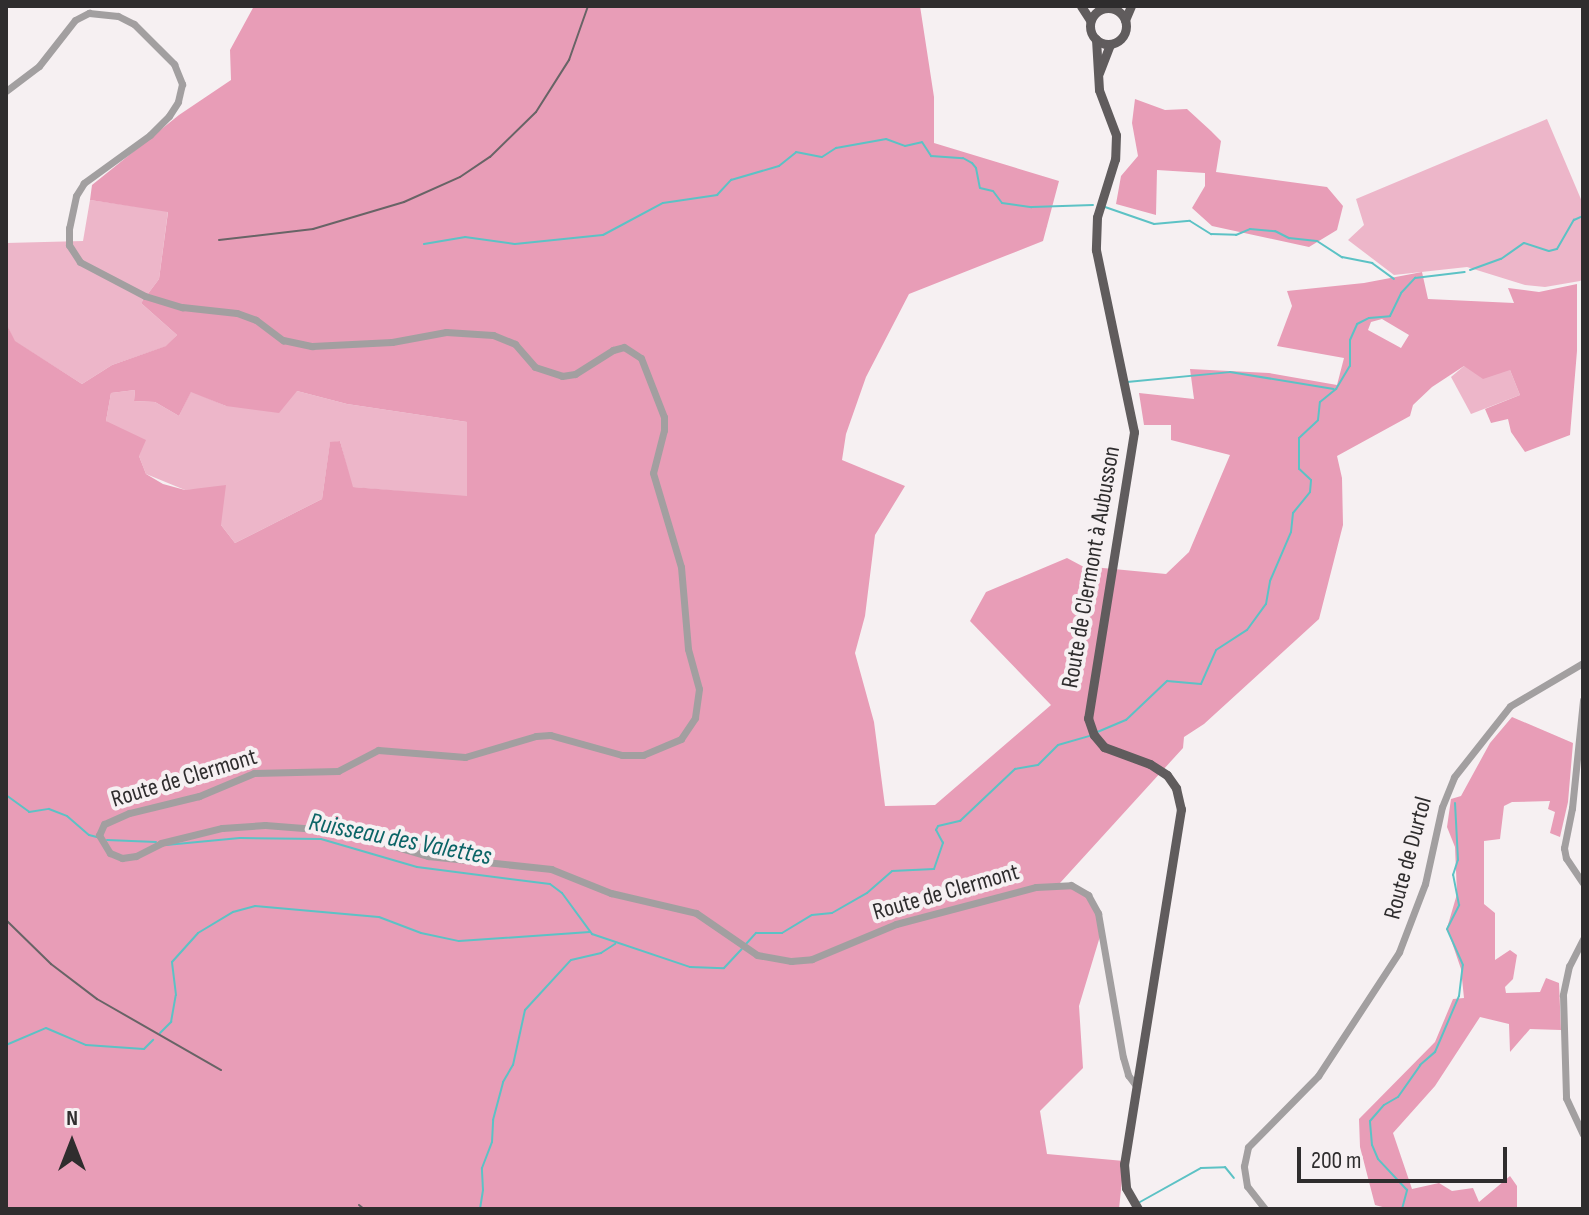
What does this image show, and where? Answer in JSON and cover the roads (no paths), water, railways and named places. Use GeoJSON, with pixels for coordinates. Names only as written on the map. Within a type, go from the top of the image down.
{"type":"FeatureCollection","features":[{"type":"Feature","properties":{"kind":"main road"},"geometry":{"type":"LineString","coordinates":[[1081,6],[1090,20]]}},
{"type":"Feature","properties":{"kind":"main road"},"geometry":{"type":"LineString","coordinates":[[1098,76],[1110,44],[1124,33],[1131,6]]}},
{"type":"Feature","properties":{"kind":"main road"},"geometry":{"type":"LineString","coordinates":[[1110,44],[1096,39],[1090,29],[1090,20],[1098,7],[1117,8],[1125,20]]}},
{"type":"Feature","properties":{"kind":"main road","name":"Route de Clermont à Aubusson"},"geometry":{"type":"LineString","coordinates":[[1096,39],[1098,76],[1116,135],[1115,159],[1097,217],[1096,250],[1134,432],[1088,718],[1094,735],[1104,747],[1165,773],[1176,788],[1181,809],[1124,1175],[1128,1195],[1138,1209]]}},
{"type":"Feature","properties":{"kind":"street","name":"Route de Clermont"},"geometry":{"type":"LineString","coordinates":[[6,91],[39,66],[75,20],[89,13],[104,13],[134,24],[159,47],[180,75],[181,92],[169,116],[150,135],[93,175],[76,196],[69,245],[80,262],[164,303],[237,313],[256,320],[283,340],[312,346],[392,342],[446,332],[493,335],[515,344],[535,367],[562,376],[575,374],[613,350],[624,347],[641,358],[664,417],[664,430],[653,473],[681,567],[688,649],[697,677],[695,718],[681,739],[643,755],[606,753],[550,735],[465,757],[378,750],[338,771],[254,773],[187,800],[116,818],[104,824],[99,835],[102,846],[122,858],[167,841],[222,828],[308,827],[359,834],[428,856],[538,865],[611,893],[696,913],[766,959],[803,961],[896,924],[1036,887],[1059,883],[1076,886],[1092,900],[1098,913],[1123,1057],[1128,1075],[1137,1087]]}},
{"type":"Feature","properties":{"kind":"street","name":"Route de Durtol"},"geometry":{"type":"LineString","coordinates":[[1265,1209],[1247,1186],[1245,1156],[1248,1147],[1318,1076],[1399,952],[1425,884],[1442,807],[1454,777],[1510,706],[1583,663]]}},
{"type":"Feature","properties":{"kind":"street"},"geometry":{"type":"LineString","coordinates":[[1583,700],[1572,808],[1564,848],[1566,858],[1583,883]]}},
{"type":"Feature","properties":{"kind":"street"},"geometry":{"type":"LineString","coordinates":[[1583,939],[1569,966],[1563,995],[1566,1098],[1583,1134]]}},
{"type":"Feature","properties":{"kind":"waterway"},"geometry":{"type":"LineString","coordinates":[[424,244],[465,237],[515,244],[603,235],[663,203],[717,195],[731,180],[779,166],[796,152],[822,157],[836,148],[886,139],[905,146],[922,142],[931,156],[963,158],[976,168],[980,188],[993,191],[1002,203],[1032,207],[1093,205]]}},
{"type":"Feature","properties":{"kind":"waterway"},"geometry":{"type":"LineString","coordinates":[[1105,207],[1154,224],[1190,221],[1211,234],[1236,235],[1250,229],[1275,231],[1289,238],[1317,241],[1342,257],[1372,263],[1394,279]]}},
{"type":"Feature","properties":{"kind":"waterway","name":"Ruisseau des Valettes"},"geometry":{"type":"LineString","coordinates":[[1470,270],[1501,259],[1524,243],[1549,251],[1557,249],[1574,220],[1583,216]]}},
{"type":"Feature","properties":{"kind":"waterway","name":"Ruisseau des Valettes"},"geometry":{"type":"LineString","coordinates":[[1095,733],[1126,720],[1167,681],[1201,684],[1216,650],[1247,630],[1266,604],[1270,581],[1291,532],[1293,513],[1310,492],[1311,480],[1299,469],[1299,438],[1318,420],[1320,402],[1336,389],[1350,366],[1350,340],[1357,324],[1369,318],[1390,316],[1401,293],[1415,278],[1465,272]]}},
{"type":"Feature","properties":{"kind":"waterway"},"geometry":{"type":"LineString","coordinates":[[1127,382],[1230,372],[1334,389]]}},
{"type":"Feature","properties":{"kind":"waterway","name":"Ruisseau des Valettes"},"geometry":{"type":"LineString","coordinates":[[746,944],[756,933],[782,933],[812,915],[832,913],[867,893],[892,871],[934,869],[943,843],[936,830],[938,826],[960,821],[1015,769],[1038,765],[1058,745],[1090,736]]}},
{"type":"Feature","properties":{"kind":"waterway","name":"Ruisseau des Valettes"},"geometry":{"type":"LineString","coordinates":[[6,795],[29,812],[49,809],[67,816],[89,835],[97,837]]}},
{"type":"Feature","properties":{"kind":"waterway"},"geometry":{"type":"LineString","coordinates":[[1402,1209],[1407,1190],[1378,1159],[1372,1145],[1370,1121],[1384,1105],[1398,1097],[1420,1065],[1435,1052],[1459,996],[1463,965],[1447,929],[1459,905],[1453,875],[1458,860],[1455,803]]}},
{"type":"Feature","properties":{"kind":"waterway","name":"Ruisseau des Valettes"},"geometry":{"type":"LineString","coordinates":[[166,845],[240,838],[321,839],[417,867],[550,884],[562,893],[592,934],[690,967],[724,968],[742,949]]}},
{"type":"Feature","properties":{"kind":"waterway","name":"Ruisseau des Valettes"},"geometry":{"type":"LineString","coordinates":[[107,840],[156,842]]}},
{"type":"Feature","properties":{"kind":"waterway"},"geometry":{"type":"LineString","coordinates":[[160,1033],[171,1022],[176,995],[172,962],[198,933],[233,912],[255,906],[379,917],[421,933],[459,941],[590,932]]}},
{"type":"Feature","properties":{"kind":"waterway"},"geometry":{"type":"LineString","coordinates":[[480,1209],[482,1168],[492,1142],[493,1120],[503,1082],[513,1065],[525,1010],[571,960],[601,953],[615,944]]}},
{"type":"Feature","properties":{"kind":"waterway"},"geometry":{"type":"LineString","coordinates":[[6,1045],[46,1028],[86,1045],[144,1049],[153,1040]]}},
{"type":"Feature","properties":{"kind":"waterway"},"geometry":{"type":"LineString","coordinates":[[1140,1202],[1201,1168],[1225,1167],[1234,1178]]}},
{"type":"Feature","properties":{"kind":"railway"},"geometry":{"type":"LineString","coordinates":[[219,240],[313,229],[404,202],[460,177],[490,157],[536,112],[569,60],[588,6]]}},
{"type":"Feature","properties":{"kind":"railway"},"geometry":{"type":"LineString","coordinates":[[6,920],[51,964],[97,999],[221,1070]]}},
{"type":"Feature","properties":{"kind":"railway"},"geometry":{"type":"LineString","coordinates":[[359,1205],[364,1209]]}}]}
